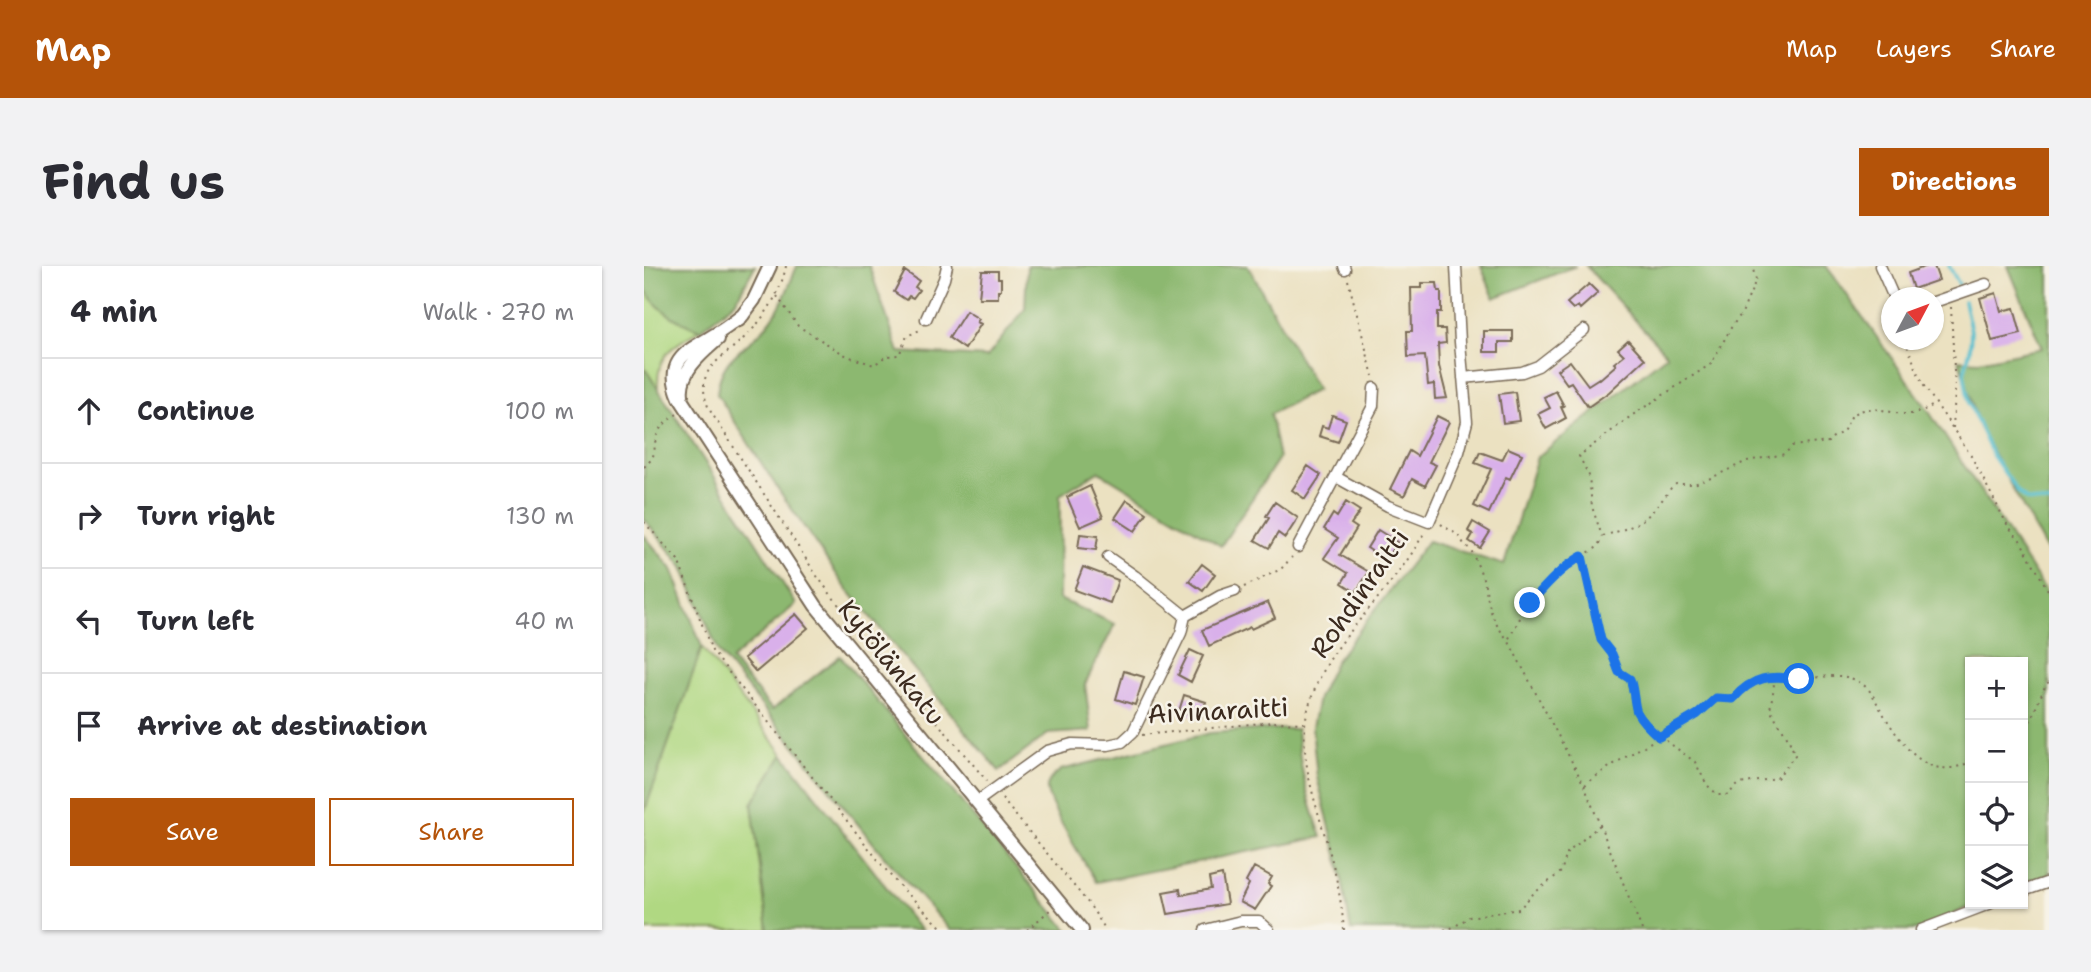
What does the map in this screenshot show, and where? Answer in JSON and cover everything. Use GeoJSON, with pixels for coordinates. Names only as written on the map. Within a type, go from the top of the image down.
{"type":"FeatureCollection","features":[{"type":"Feature","properties":{"kind":"street","name":"Kytölänkatu"},"geometry":{"type":"LineString","coordinates":[[770,266],[764,283],[744,315],[697,351],[678,360],[674,370],[677,391],[816,606],[1082,930]]}},
{"type":"Feature","properties":{"kind":"street"},"geometry":{"type":"LineString","coordinates":[[926,319],[947,266]]}},
{"type":"Feature","properties":{"kind":"street"},"geometry":{"type":"LineString","coordinates":[[1336,477],[1388,506],[1432,520],[1464,438],[1467,422],[1456,266]]}},
{"type":"Feature","properties":{"kind":"street"},"geometry":{"type":"LineString","coordinates":[[1880,266],[1889,287]]}},
{"type":"Feature","properties":{"kind":"street"},"geometry":{"type":"LineString","coordinates":[[1944,299],[1986,284]]}},
{"type":"Feature","properties":{"kind":"street"},"geometry":{"type":"LineString","coordinates":[[1463,378],[1522,372],[1538,366],[1584,330]]}},
{"type":"Feature","properties":{"kind":"street"},"geometry":{"type":"LineString","coordinates":[[1298,547],[1373,406],[1374,388]]}},
{"type":"Feature","properties":{"kind":"street"},"geometry":{"type":"LineString","coordinates":[[1108,557],[1185,617]]}},
{"type":"Feature","properties":{"kind":"street"},"geometry":{"type":"LineString","coordinates":[[978,801],[1047,751],[1059,746],[1122,743],[1133,732],[1181,633],[1185,617],[1220,596],[1235,591]]}},
{"type":"Feature","properties":{"kind":"street"},"geometry":{"type":"LineString","coordinates":[[2028,889],[2049,882]]}},
{"type":"Feature","properties":{"kind":"street"},"geometry":{"type":"LineString","coordinates":[[1921,930],[1976,909]]}},
{"type":"Feature","properties":{"kind":"street"},"geometry":{"type":"LineString","coordinates":[[1205,930],[1241,921],[1259,922],[1269,930]]}},
{"type":"Feature","properties":{"kind":"path"},"geometry":{"type":"LineString","coordinates":[[786,266],[776,295],[765,315],[746,337],[709,368],[702,386],[709,410],[817,576],[847,616],[1089,904],[1106,930]]}},
{"type":"Feature","properties":{"kind":"path"},"geometry":{"type":"LineString","coordinates":[[1508,640],[1530,603],[1550,580],[1569,564],[1598,547],[1602,536],[1592,507],[1589,476],[1579,456],[1631,416],[1711,364],[1742,313],[1756,280],[1752,266]]}},
{"type":"Feature","properties":{"kind":"path"},"geometry":{"type":"LineString","coordinates":[[1344,267],[1372,370],[1374,388]]}},
{"type":"Feature","properties":{"kind":"path"},"geometry":{"type":"LineString","coordinates":[[776,295],[798,326],[847,356],[874,365],[886,356],[899,355],[907,336],[923,328],[926,319]]}},
{"type":"Feature","properties":{"kind":"path"},"geometry":{"type":"LineString","coordinates":[[1952,296],[1951,330],[1955,388],[1953,429]]}},
{"type":"Feature","properties":{"kind":"path"},"geometry":{"type":"LineString","coordinates":[[1909,350],[1922,383],[1970,454],[2008,526],[2020,540],[2049,592]]}},
{"type":"Feature","properties":{"kind":"path"},"geometry":{"type":"LineString","coordinates":[[1602,536],[1630,528],[1645,520],[1676,484],[1694,484],[1747,461],[1784,454],[1792,446],[1828,442],[1833,435],[1843,432],[1852,415],[1868,409],[1887,409],[1905,415],[1921,412],[1936,404]]}},
{"type":"Feature","properties":{"kind":"path"},"geometry":{"type":"LineString","coordinates":[[644,467],[656,447],[657,435],[668,420],[686,408]]}},
{"type":"Feature","properties":{"kind":"path"},"geometry":{"type":"LineString","coordinates":[[1432,520],[1458,536],[1465,546],[1471,549],[1485,583],[1487,605],[1494,624],[1508,640],[1584,786],[1642,930]]}},
{"type":"Feature","properties":{"kind":"path","name":"Rohdinraitti"},"geometry":{"type":"LineString","coordinates":[[1344,930],[1343,910],[1332,860],[1309,777],[1305,723],[1312,696],[1331,657],[1393,578],[1432,520]]}},
{"type":"Feature","properties":{"kind":"path"},"geometry":{"type":"LineString","coordinates":[[644,523],[678,560],[712,651],[894,880],[944,930]]}},
{"type":"Feature","properties":{"kind":"path"},"geometry":{"type":"LineString","coordinates":[[1235,591],[1281,569],[1298,547]]}},
{"type":"Feature","properties":{"kind":"path"},"geometry":{"type":"LineString","coordinates":[[1582,556],[1601,640],[1612,654],[1619,672],[1630,679],[1635,693],[1636,710],[1659,737],[1695,761],[1707,785],[1718,795],[1727,795],[1739,784],[1777,778],[1795,755],[1770,709],[1773,676]]}},
{"type":"Feature","properties":{"kind":"path"},"geometry":{"type":"LineString","coordinates":[[1584,786],[1605,769],[1698,714],[1716,698],[1733,699],[1744,686],[1773,676],[1799,679],[1834,675],[1853,679],[1873,692],[1908,749],[1921,761],[1937,769],[1965,764]]}},
{"type":"Feature","properties":{"kind":"path"},"geometry":{"type":"LineString","coordinates":[[2028,726],[2049,682]]}},
{"type":"Feature","properties":{"kind":"path","name":"Aivinaraitti"},"geometry":{"type":"LineString","coordinates":[[1133,732],[1146,736],[1272,722],[1305,723]]}},
{"type":"Feature","properties":{"kind":"path"},"geometry":{"type":"LineString","coordinates":[[1444,930],[1469,917],[1520,909],[1532,894],[1561,872],[1567,853],[1601,824]]}},
{"type":"Feature","properties":{"kind":"path"},"geometry":{"type":"LineString","coordinates":[[1027,930],[1060,901]]}},
{"type":"Feature","properties":{"kind":"green space"},"geometry":{"type":"Polygon","coordinates":[[[644,266],[755,266],[735,302],[700,330],[676,319],[655,303],[645,289],[644,266]]]}},
{"type":"Feature","properties":{"kind":"green space"},"geometry":{"type":"Polygon","coordinates":[[[797,266],[869,266],[899,352],[987,357],[1025,309],[1027,266],[1248,266],[1317,390],[1270,414],[1279,458],[1221,546],[1098,471],[1060,495],[1059,599],[1115,624],[1085,684],[1091,731],[1048,734],[999,771],[846,588],[717,394],[723,370],[772,319],[797,266]]]}},
{"type":"Feature","properties":{"kind":"green space"},"geometry":{"type":"Polygon","coordinates":[[[1481,266],[1576,266],[1494,298],[1481,266]]]}},
{"type":"Feature","properties":{"kind":"green space"},"geometry":{"type":"Polygon","coordinates":[[[1586,266],[1826,266],[1833,275],[1881,343],[1881,350],[1886,350],[1924,404],[2049,596],[2049,875],[2028,881],[2028,657],[1965,657],[1965,908],[1922,930],[1351,930],[1339,863],[1317,777],[1312,727],[1318,698],[1335,662],[1428,541],[1504,565],[1537,457],[1667,355],[1586,266]]]}},
{"type":"Feature","properties":{"kind":"green space"},"geometry":{"type":"Polygon","coordinates":[[[2008,266],[2049,266],[2049,555],[1979,427],[1959,360],[1979,361],[2042,348],[2008,266]]]}},
{"type":"Feature","properties":{"kind":"green space"},"geometry":{"type":"Polygon","coordinates":[[[644,287],[669,313],[700,330],[674,347],[663,359],[658,389],[644,367],[644,287]]]}},
{"type":"Feature","properties":{"kind":"green space"},"geometry":{"type":"Polygon","coordinates":[[[644,367],[796,604],[731,660],[772,710],[840,656],[1068,930],[950,930],[883,855],[719,653],[683,567],[644,519],[644,367]]]}},
{"type":"Feature","properties":{"kind":"green space"},"geometry":{"type":"Polygon","coordinates":[[[644,535],[672,569],[702,647],[644,813],[644,535]]]}},
{"type":"Feature","properties":{"kind":"green space"},"geometry":{"type":"Polygon","coordinates":[[[702,647],[783,754],[752,804],[768,930],[644,930],[644,813],[702,647]]]}},
{"type":"Feature","properties":{"kind":"green space"},"geometry":{"type":"Polygon","coordinates":[[[1297,729],[1305,784],[1322,837],[1096,882],[1048,795],[1047,787],[1054,775],[1061,770],[1210,733],[1297,729]]]}},
{"type":"Feature","properties":{"kind":"green space"},"geometry":{"type":"Polygon","coordinates":[[[783,754],[921,930],[768,930],[752,804],[783,754]]]}},
{"type":"Feature","properties":{"kind":"building"},"geometry":{"type":"Polygon","coordinates":[[[1934,266],[1939,280],[1912,287],[1908,273],[1934,266]]]}},
{"type":"Feature","properties":{"kind":"building"},"geometry":{"type":"Polygon","coordinates":[[[905,271],[919,281],[915,287],[919,290],[913,298],[909,296],[906,300],[894,292],[905,271]]]}},
{"type":"Feature","properties":{"kind":"building"},"geometry":{"type":"Polygon","coordinates":[[[982,271],[998,271],[1001,290],[998,290],[998,298],[979,298],[982,271]]]}},
{"type":"Feature","properties":{"kind":"building"},"geometry":{"type":"Polygon","coordinates":[[[1422,283],[1437,283],[1438,291],[1441,291],[1441,312],[1437,312],[1437,329],[1445,329],[1446,343],[1438,344],[1439,366],[1447,398],[1435,399],[1434,384],[1428,385],[1425,356],[1408,357],[1407,331],[1412,331],[1411,288],[1422,288],[1422,283]]]}},
{"type":"Feature","properties":{"kind":"building"},"geometry":{"type":"Polygon","coordinates":[[[1589,284],[1598,293],[1580,309],[1578,306],[1573,309],[1567,303],[1589,284]]]}},
{"type":"Feature","properties":{"kind":"building"},"geometry":{"type":"Polygon","coordinates":[[[1996,293],[2001,311],[2014,308],[2021,334],[1992,341],[1980,298],[1996,293]]]}},
{"type":"Feature","properties":{"kind":"building"},"geometry":{"type":"Polygon","coordinates":[[[966,311],[979,319],[977,322],[981,324],[965,349],[949,338],[966,311]]]}},
{"type":"Feature","properties":{"kind":"building"},"geometry":{"type":"Polygon","coordinates":[[[1484,331],[1513,331],[1513,342],[1499,342],[1499,352],[1484,352],[1484,331]]]}},
{"type":"Feature","properties":{"kind":"building"},"geometry":{"type":"Polygon","coordinates":[[[1628,340],[1645,359],[1588,407],[1571,382],[1567,384],[1557,370],[1570,361],[1588,385],[1616,365],[1614,363],[1624,355],[1618,349],[1628,340]]]}},
{"type":"Feature","properties":{"kind":"building"},"geometry":{"type":"Polygon","coordinates":[[[1556,391],[1564,406],[1561,407],[1566,418],[1546,429],[1538,414],[1550,408],[1544,397],[1556,391]]]}},
{"type":"Feature","properties":{"kind":"building"},"geometry":{"type":"Polygon","coordinates":[[[1515,392],[1519,421],[1503,423],[1499,394],[1515,392]]]}},
{"type":"Feature","properties":{"kind":"building"},"geometry":{"type":"Polygon","coordinates":[[[1332,415],[1346,420],[1338,442],[1319,436],[1322,426],[1328,428],[1332,415]]]}},
{"type":"Feature","properties":{"kind":"building"},"geometry":{"type":"Polygon","coordinates":[[[1437,416],[1449,422],[1429,462],[1436,465],[1425,486],[1412,479],[1404,496],[1390,489],[1409,451],[1417,456],[1437,416]]]}},
{"type":"Feature","properties":{"kind":"building"},"geometry":{"type":"Polygon","coordinates":[[[1508,448],[1522,454],[1510,479],[1506,477],[1489,513],[1474,506],[1491,469],[1475,463],[1480,452],[1502,460],[1508,448]]]}},
{"type":"Feature","properties":{"kind":"building"},"geometry":{"type":"Polygon","coordinates":[[[1308,466],[1321,475],[1305,499],[1292,490],[1308,466]]]}},
{"type":"Feature","properties":{"kind":"building"},"geometry":{"type":"Polygon","coordinates":[[[1090,486],[1103,517],[1080,527],[1067,497],[1090,486]]]}},
{"type":"Feature","properties":{"kind":"building"},"geometry":{"type":"Polygon","coordinates":[[[1127,500],[1147,513],[1135,531],[1115,518],[1127,500]]]}},
{"type":"Feature","properties":{"kind":"building"},"geometry":{"type":"Polygon","coordinates":[[[1275,502],[1298,518],[1285,538],[1278,533],[1269,548],[1255,540],[1269,518],[1266,516],[1275,502]]]}},
{"type":"Feature","properties":{"kind":"building"},"geometry":{"type":"Polygon","coordinates":[[[1346,502],[1360,511],[1351,524],[1357,528],[1340,555],[1369,572],[1356,592],[1342,583],[1348,573],[1324,558],[1338,538],[1324,529],[1333,514],[1337,517],[1346,502]]]}},
{"type":"Feature","properties":{"kind":"building"},"geometry":{"type":"Polygon","coordinates":[[[1473,522],[1490,532],[1480,548],[1469,541],[1473,534],[1468,531],[1473,522]]]}},
{"type":"Feature","properties":{"kind":"building"},"geometry":{"type":"Polygon","coordinates":[[[1378,530],[1397,542],[1386,560],[1367,548],[1378,530]]]}},
{"type":"Feature","properties":{"kind":"building"},"geometry":{"type":"Polygon","coordinates":[[[1080,534],[1098,536],[1096,550],[1078,548],[1080,534]]]}},
{"type":"Feature","properties":{"kind":"building"},"geometry":{"type":"Polygon","coordinates":[[[1202,564],[1215,574],[1203,591],[1189,581],[1202,564]]]}},
{"type":"Feature","properties":{"kind":"building"},"geometry":{"type":"Polygon","coordinates":[[[1083,567],[1118,580],[1110,603],[1074,590],[1083,567]]]}},
{"type":"Feature","properties":{"kind":"building"},"geometry":{"type":"Polygon","coordinates":[[[1268,602],[1275,618],[1209,646],[1202,630],[1268,602]]]}},
{"type":"Feature","properties":{"kind":"building"},"geometry":{"type":"Polygon","coordinates":[[[796,614],[808,628],[756,672],[744,658],[796,614]]]}},
{"type":"Feature","properties":{"kind":"building"},"geometry":{"type":"Polygon","coordinates":[[[1190,650],[1203,656],[1191,682],[1178,675],[1190,650]]]}},
{"type":"Feature","properties":{"kind":"building"},"geometry":{"type":"Polygon","coordinates":[[[1124,671],[1144,677],[1135,705],[1116,699],[1124,671]]]}},
{"type":"Feature","properties":{"kind":"building"},"geometry":{"type":"Polygon","coordinates":[[[1184,695],[1206,702],[1201,718],[1179,711],[1184,695]]]}},
{"type":"Feature","properties":{"kind":"building"},"geometry":{"type":"Polygon","coordinates":[[[1254,867],[1272,877],[1268,884],[1271,886],[1255,910],[1240,902],[1254,867]]]}},
{"type":"Feature","properties":{"kind":"building"},"geometry":{"type":"Polygon","coordinates":[[[1222,875],[1227,904],[1168,914],[1163,892],[1180,889],[1181,895],[1211,889],[1209,878],[1222,875]]]}},
{"type":"Feature","properties":{"kind":"waterway"},"geometry":{"type":"LineString","coordinates":[[1949,266],[1959,284]]}},
{"type":"Feature","properties":{"kind":"waterway"},"geometry":{"type":"LineString","coordinates":[[1964,301],[1971,331],[1970,350],[1964,373],[1969,403],[1993,456],[2018,492],[2027,500],[2049,503]]}},
{"type":"Feature","properties":{"kind":"route"},"geometry":{"type":"LineString","coordinates":[[1530,603],[1550,580],[1582,556],[1601,640],[1612,654],[1619,672],[1630,679],[1635,693],[1636,710],[1659,737],[1698,714],[1716,698],[1733,699],[1744,686],[1773,676],[1799,679]]}}]}
